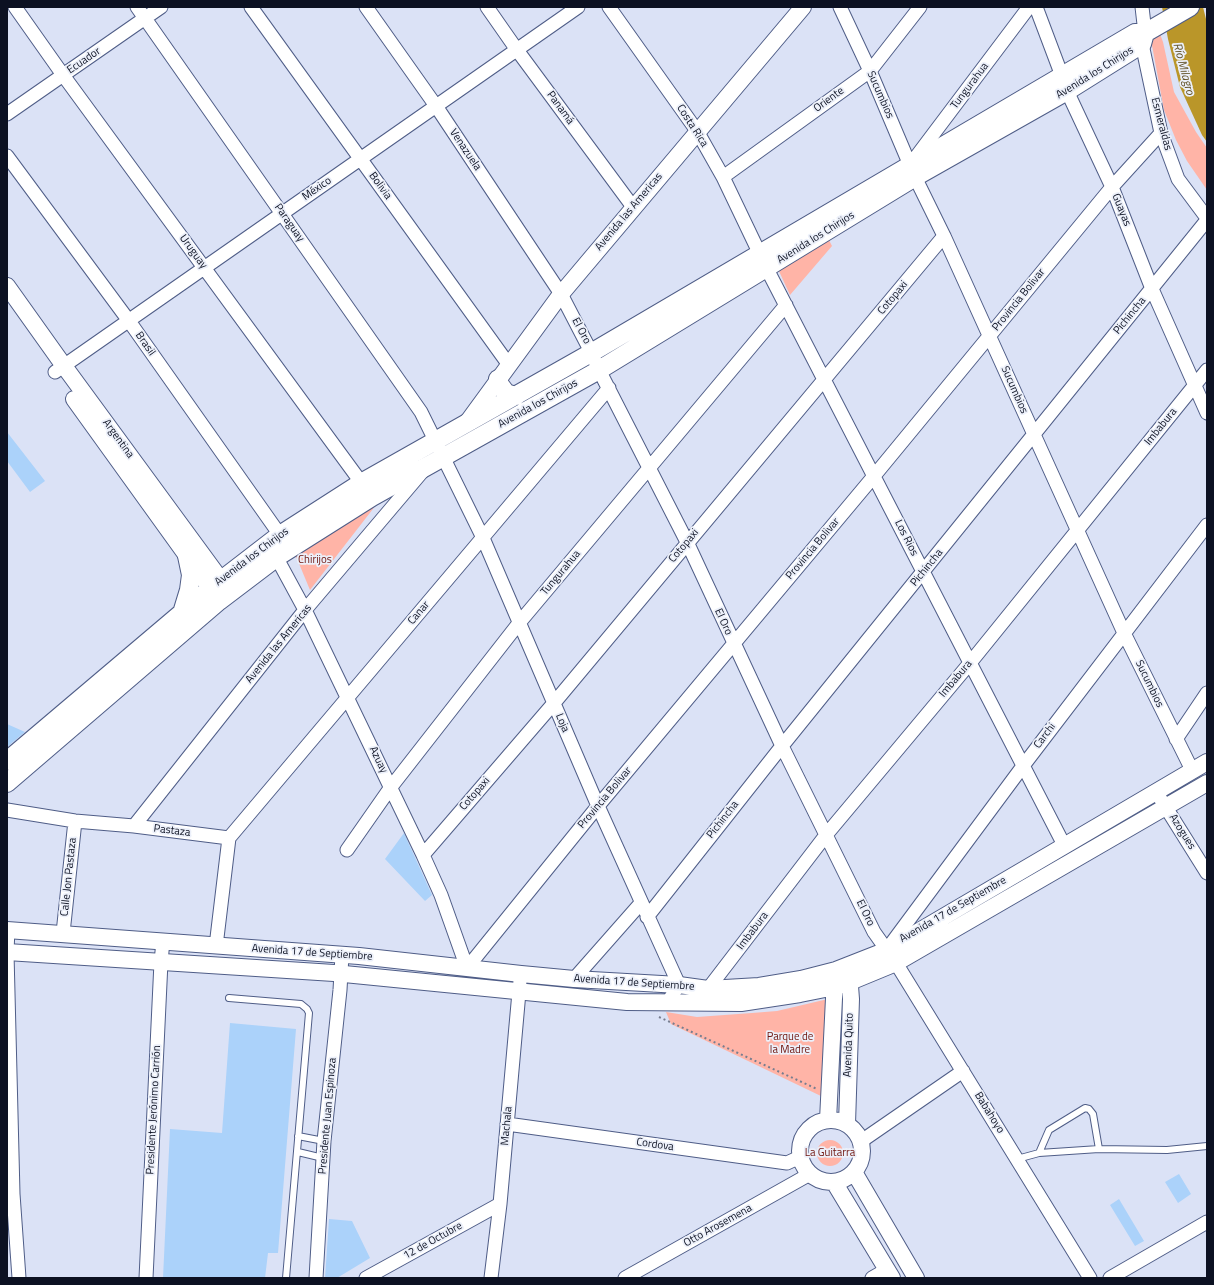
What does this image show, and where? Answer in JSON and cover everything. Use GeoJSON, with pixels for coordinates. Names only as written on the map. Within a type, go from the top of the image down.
{"type":"FeatureCollection","features":[{"type":"Feature","properties":{"kind":"main road","name":"Avenida los Chirijos"},"geometry":{"type":"LineString","coordinates":[[7,783],[220,590],[275,546],[366,490],[599,370],[763,261],[913,171],[1065,84],[1136,33],[1145,36],[1190,7]]}},
{"type":"Feature","properties":{"kind":"main road","name":"Avenida los Chirijos"},"geometry":{"type":"LineString","coordinates":[[366,490],[436,455],[465,425],[591,353],[763,261]]}},
{"type":"Feature","properties":{"kind":"main road"},"geometry":{"type":"LineString","coordinates":[[498,379],[500,385],[506,393],[516,396]]}},
{"type":"Feature","properties":{"kind":"main road"},"geometry":{"type":"LineString","coordinates":[[182,613],[189,590],[191,575],[187,556]]}},
{"type":"Feature","properties":{"kind":"main road","name":"Avenida los Chirijos"},"geometry":{"type":"LineString","coordinates":[[7,761],[182,613],[220,590]]}},
{"type":"Feature","properties":{"kind":"street","name":"Uruguay"},"geometry":{"type":"LineString","coordinates":[[15,7],[366,490]]}},
{"type":"Feature","properties":{"kind":"street","name":"Paraguay"},"geometry":{"type":"LineString","coordinates":[[137,7],[421,412],[436,455]]}},
{"type":"Feature","properties":{"kind":"street","name":"Ecuador"},"geometry":{"type":"LineString","coordinates":[[7,114],[161,7]]}},
{"type":"Feature","properties":{"kind":"street","name":"Bolivia"},"geometry":{"type":"LineString","coordinates":[[251,7],[509,365]]}},
{"type":"Feature","properties":{"kind":"street","name":"Venazuela"},"geometry":{"type":"LineString","coordinates":[[366,7],[436,106],[561,294]]}},
{"type":"Feature","properties":{"kind":"street","name":"Panamá"},"geometry":{"type":"LineString","coordinates":[[487,7],[633,207]]}},
{"type":"Feature","properties":{"kind":"street","name":"México"},"geometry":{"type":"LineString","coordinates":[[60,369],[578,7]]}},
{"type":"Feature","properties":{"kind":"street","name":"Costa Rica"},"geometry":{"type":"LineString","coordinates":[[609,7],[697,131],[723,177],[763,261]]}},
{"type":"Feature","properties":{"kind":"street","name":"Avenida las Americas"},"geometry":{"type":"LineString","coordinates":[[465,425],[561,294],[803,7]]}},
{"type":"Feature","properties":{"kind":"street","name":"Sucumbios"},"geometry":{"type":"LineString","coordinates":[[840,7],[870,71],[913,171],[990,336],[1124,633],[1192,770]]}},
{"type":"Feature","properties":{"kind":"street","name":"Oriente"},"geometry":{"type":"LineString","coordinates":[[723,177],[870,71],[920,7]]}},
{"type":"Feature","properties":{"kind":"street","name":"Tungurahua"},"geometry":{"type":"LineString","coordinates":[[913,171],[1029,7]]}},
{"type":"Feature","properties":{"kind":"street","name":"Guayas"},"geometry":{"type":"LineString","coordinates":[[1036,7],[1065,84],[1112,187],[1152,289],[1207,413]]}},
{"type":"Feature","properties":{"kind":"street","name":"Esmeraldas"},"geometry":{"type":"LineString","coordinates":[[1142,7],[1145,36],[1161,134],[1178,179],[1207,219]]}},
{"type":"Feature","properties":{"kind":"street","name":"Provincia Bolivar"},"geometry":{"type":"LineString","coordinates":[[467,968],[598,806],[874,476],[1112,187],[1161,134]]}},
{"type":"Feature","properties":{"kind":"street","name":"Brasil"},"geometry":{"type":"LineString","coordinates":[[7,156],[129,321],[275,546]]}},
{"type":"Feature","properties":{"kind":"street","name":"Pichincha"},"geometry":{"type":"LineString","coordinates":[[647,917],[782,746],[1207,219]]}},
{"type":"Feature","properties":{"kind":"street","name":"Cotopaxi"},"geometry":{"type":"LineString","coordinates":[[423,855],[554,703],[944,236]]}},
{"type":"Feature","properties":{"kind":"street","name":"Los Rios"},"geometry":{"type":"LineString","coordinates":[[763,261],[1064,845]]}},
{"type":"Feature","properties":{"kind":"street","name":"Argentina"},"geometry":{"type":"LineString","coordinates":[[7,286],[60,369],[187,556],[220,590]]}},
{"type":"Feature","properties":{"kind":"street","name":"El Oro"},"geometry":{"type":"LineString","coordinates":[[561,294],[687,542],[782,746],[874,932],[887,950]]}},
{"type":"Feature","properties":{"kind":"street","name":"Argentina"},"geometry":{"type":"LineString","coordinates":[[7,304],[60,369],[220,590]]}},
{"type":"Feature","properties":{"kind":"street","name":"Tungurahua"},"geometry":{"type":"LineString","coordinates":[[347,850],[391,787],[519,624],[786,305]]}},
{"type":"Feature","properties":{"kind":"street","name":"Imbabura"},"geometry":{"type":"LineString","coordinates":[[708,989],[826,835],[970,662],[1207,370]]}},
{"type":"Feature","properties":{"kind":"street","name":"Canar"},"geometry":{"type":"LineString","coordinates":[[229,838],[609,388]]}},
{"type":"Feature","properties":{"kind":"street","name":"Avenida las Americas"},"geometry":{"type":"LineString","coordinates":[[134,826],[306,610],[436,455]]}},
{"type":"Feature","properties":{"kind":"street","name":"Loja"},"geometry":{"type":"LineString","coordinates":[[436,455],[482,538],[598,806],[679,985]]}},
{"type":"Feature","properties":{"kind":"street","name":"Carchi"},"geometry":{"type":"LineString","coordinates":[[887,950],[1022,766],[1207,525]]}},
{"type":"Feature","properties":{"kind":"street","name":"Azuay"},"geometry":{"type":"LineString","coordinates":[[275,546],[442,895],[467,968]]}},
{"type":"Feature","properties":{"kind":"street"},"geometry":{"type":"LineString","coordinates":[[1176,738],[1207,693]]}},
{"type":"Feature","properties":{"kind":"street","name":"Avenida 17 de Septiembre"},"geometry":{"type":"LineString","coordinates":[[7,930],[342,955],[574,979],[679,985],[708,989],[759,986],[801,979],[842,968],[887,950],[1207,762]]}},
{"type":"Feature","properties":{"kind":"street","name":"Avenida 17 de Septiembre"},"geometry":{"type":"LineString","coordinates":[[7,952],[341,974],[627,1002],[741,1004],[843,985],[896,963],[1207,784]]}},
{"type":"Feature","properties":{"kind":"street","name":"Azogues"},"geometry":{"type":"LineString","coordinates":[[1156,792],[1207,873]]}},
{"type":"Feature","properties":{"kind":"street","name":"Pastaza"},"geometry":{"type":"LineString","coordinates":[[7,810],[75,821],[134,826],[229,838]]}},
{"type":"Feature","properties":{"kind":"street","name":"Calle Jon Pastaza"},"geometry":{"type":"LineString","coordinates":[[63,933],[75,821]]}},
{"type":"Feature","properties":{"kind":"street"},"geometry":{"type":"LineString","coordinates":[[216,946],[229,838]]}},
{"type":"Feature","properties":{"kind":"street"},"geometry":{"type":"LineString","coordinates":[[574,979],[641,903]]}},
{"type":"Feature","properties":{"kind":"street"},"geometry":{"type":"LineString","coordinates":[[7,930],[10,1194],[19,1278]]}},
{"type":"Feature","properties":{"kind":"street","name":"Presidente Jerónimo Carrión"},"geometry":{"type":"LineString","coordinates":[[146,1278],[160,962],[163,942]]}},
{"type":"Feature","properties":{"kind":"street","name":"Babahoyo"},"geometry":{"type":"LineString","coordinates":[[887,950],[1018,1159],[1090,1278]]}},
{"type":"Feature","properties":{"kind":"street","name":"Presidente Juan Espinoza"},"geometry":{"type":"LineString","coordinates":[[316,1278],[324,1141],[342,955]]}},
{"type":"Feature","properties":{"kind":"street","name":"Avenida Quito"},"geometry":{"type":"LineString","coordinates":[[828,1120],[829,1095],[843,985],[842,968]]}},
{"type":"Feature","properties":{"kind":"street","name":"Machala"},"geometry":{"type":"LineString","coordinates":[[491,1278],[500,1204],[521,974]]}},
{"type":"Feature","properties":{"kind":"street"},"geometry":{"type":"LineString","coordinates":[[667,1003],[679,985]]}},
{"type":"Feature","properties":{"kind":"street","name":"Avenida Quito"},"geometry":{"type":"LineString","coordinates":[[843,985],[851,999],[846,1124]]}},
{"type":"Feature","properties":{"kind":"street"},"geometry":{"type":"LineString","coordinates":[[860,1142],[963,1071]]}},
{"type":"Feature","properties":{"kind":"street"},"geometry":{"type":"LineString","coordinates":[[828,1120],[840,1121],[846,1124],[857,1135],[860,1142],[860,1161],[854,1172],[841,1180],[834,1182],[821,1180],[810,1174],[800,1157],[800,1146],[803,1137],[809,1128],[828,1120]]}},
{"type":"Feature","properties":{"kind":"street","name":"Cordova"},"geometry":{"type":"LineString","coordinates":[[507,1124],[787,1163],[800,1157]]}},
{"type":"Feature","properties":{"kind":"street"},"geometry":{"type":"LineString","coordinates":[[854,1172],[916,1278]]}},
{"type":"Feature","properties":{"kind":"street","name":"Otto Arosemena"},"geometry":{"type":"LineString","coordinates":[[625,1278],[810,1174]]}},
{"type":"Feature","properties":{"kind":"street"},"geometry":{"type":"LineString","coordinates":[[834,1182],[889,1274],[872,1278]]}},
{"type":"Feature","properties":{"kind":"street","name":"12 de Octubre"},"geometry":{"type":"LineString","coordinates":[[366,1278],[500,1204]]}},
{"type":"Feature","properties":{"kind":"street"},"geometry":{"type":"LineString","coordinates":[[1110,1278],[1207,1222]]}},
{"type":"Feature","properties":{"kind":"lane"},"geometry":{"type":"LineString","coordinates":[[229,998],[301,1004],[309,1013],[286,1278]]}},
{"type":"Feature","properties":{"kind":"lane"},"geometry":{"type":"LineString","coordinates":[[1039,1153],[1049,1130],[1085,1108],[1089,1109],[1093,1114],[1099,1150]]}},
{"type":"Feature","properties":{"kind":"lane"},"geometry":{"type":"LineString","coordinates":[[298,1136],[324,1141]]}},
{"type":"Feature","properties":{"kind":"lane"},"geometry":{"type":"LineString","coordinates":[[1018,1159],[1039,1153],[1099,1150],[1167,1150],[1207,1146]]}},
{"type":"Feature","properties":{"kind":"lane"},"geometry":{"type":"LineString","coordinates":[[298,1152],[323,1158]]}},
{"type":"Feature","properties":{"kind":"path"},"geometry":{"type":"LineString","coordinates":[[656,1016],[829,1095]]}},
{"type":"Feature","properties":{"kind":"green space"},"geometry":{"type":"Polygon","coordinates":[[[1160,34],[1174,92],[1196,132],[1207,148],[1207,190],[1187,161],[1176,140],[1164,110],[1151,40],[1160,34]]]}},
{"type":"Feature","properties":{"kind":"green space"},"geometry":{"type":"Polygon","coordinates":[[[829,240],[832,246],[790,295],[778,269],[829,240]]]}},
{"type":"Feature","properties":{"kind":"green space","name":"Chirijos"},"geometry":{"type":"Polygon","coordinates":[[[376,505],[310,590],[295,554],[376,505]]]}},
{"type":"Feature","properties":{"kind":"green space","name":"Parque de la Madre"},"geometry":{"type":"Polygon","coordinates":[[[828,999],[823,1097],[671,1024],[666,1012],[697,1017],[777,1011],[828,999]]]}},
{"type":"Feature","properties":{"kind":"green space","name":"La Guitarra"},"geometry":{"type":"Polygon","coordinates":[[[830,1140],[840,1143],[843,1153],[840,1163],[830,1166],[820,1163],[817,1153],[820,1143],[830,1140]]]}},
{"type":"Feature","properties":{"kind":"water","name":"Río Milagro"},"geometry":{"type":"Polygon","coordinates":[[[1162,7],[1203,7],[1207,23],[1207,142],[1202,135],[1180,87],[1162,7]]]}},
{"type":"Feature","properties":{"kind":"building"},"geometry":{"type":"Polygon","coordinates":[[[7,432],[45,481],[30,492],[7,461],[7,432]]]}},
{"type":"Feature","properties":{"kind":"building"},"geometry":{"type":"Polygon","coordinates":[[[7,724],[25,732],[7,747],[7,724]]]}},
{"type":"Feature","properties":{"kind":"building"},"geometry":{"type":"Polygon","coordinates":[[[404,833],[432,895],[425,901],[385,859],[404,833]]]}},
{"type":"Feature","properties":{"kind":"building"},"geometry":{"type":"Polygon","coordinates":[[[230,1023],[296,1029],[278,1253],[268,1253],[265,1278],[163,1278],[170,1129],[222,1133],[230,1023]]]}},
{"type":"Feature","properties":{"kind":"building"},"geometry":{"type":"Polygon","coordinates":[[[1179,1174],[1191,1194],[1178,1203],[1165,1182],[1179,1174]]]}},
{"type":"Feature","properties":{"kind":"building"},"geometry":{"type":"Polygon","coordinates":[[[1119,1199],[1144,1241],[1135,1246],[1110,1205],[1119,1199]]]}},
{"type":"Feature","properties":{"kind":"building"},"geometry":{"type":"Polygon","coordinates":[[[329,1219],[352,1221],[370,1258],[337,1278],[325,1278],[329,1219]]]}}]}
